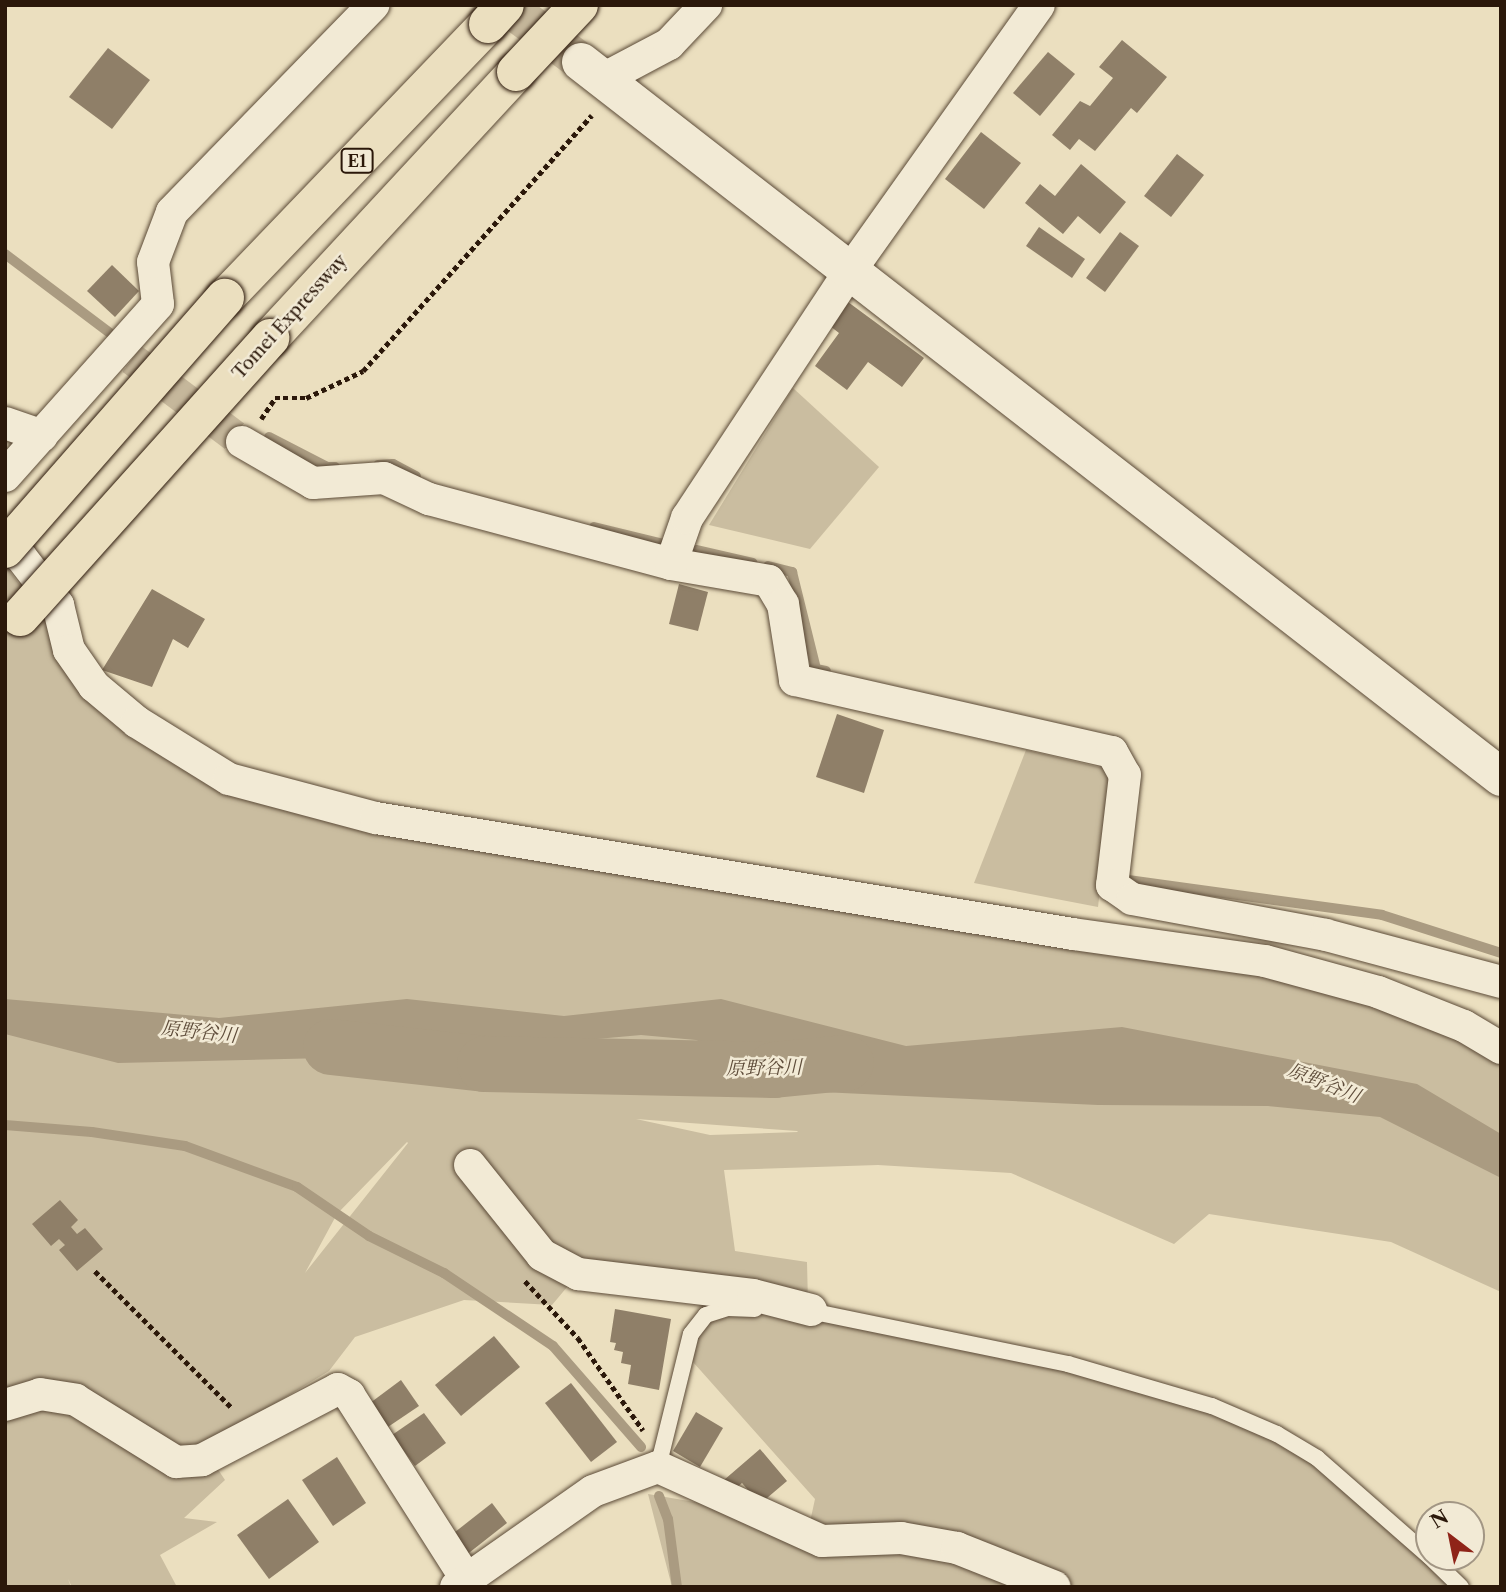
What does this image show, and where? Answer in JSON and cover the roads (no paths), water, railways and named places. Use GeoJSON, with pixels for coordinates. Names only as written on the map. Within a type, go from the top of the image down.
{"type":"FeatureCollection","features":[{"type":"Feature","properties":{"kind":"highway","name":"Tomei Expressway"},"geometry":{"type":"LineString","coordinates":[[13,625],[270,338],[579,5]]}},
{"type":"Feature","properties":{"kind":"highway","name":"E1"},"geometry":{"type":"LineString","coordinates":[[5,547],[225,298],[496,14]]}},
{"type":"Feature","properties":{"kind":"street"},"geometry":{"type":"LineString","coordinates":[[5,476],[126,356],[158,304],[153,262],[172,212],[373,5]]}},
{"type":"Feature","properties":{"kind":"street"},"geometry":{"type":"LineString","coordinates":[[706,5],[668,44],[600,76],[1501,777]]}},
{"type":"Feature","properties":{"kind":"street"},"geometry":{"type":"LineString","coordinates":[[671,564],[687,518],[850,271],[1039,5]]}},
{"type":"Feature","properties":{"kind":"street"},"geometry":{"type":"LineString","coordinates":[[5,422],[43,436]]}},
{"type":"Feature","properties":{"kind":"street"},"geometry":{"type":"LineString","coordinates":[[244,443],[313,483],[384,478],[429,499],[671,564],[769,581],[783,604],[795,680],[1112,752],[1125,775],[1112,885],[1132,899],[1326,935],[1501,982]]}},
{"type":"Feature","properties":{"kind":"street"},"geometry":{"type":"LineString","coordinates":[[5,547],[21,557],[58,605],[69,650],[94,686],[137,722],[229,779],[376,818],[1073,934],[1265,961],[1378,992],[1464,1026],[1501,1048]]}},
{"type":"Feature","properties":{"kind":"street"},"geometry":{"type":"LineString","coordinates":[[470,1165],[542,1255],[578,1274],[753,1294],[811,1310]]}},
{"type":"Feature","properties":{"kind":"street"},"geometry":{"type":"LineString","coordinates":[[5,1405],[40,1394],[76,1400],[176,1462],[202,1460],[338,1389],[349,1395],[461,1583],[593,1491],[658,1467],[822,1541],[901,1538],[957,1548],[1055,1587]]}},
{"type":"Feature","properties":{"kind":"lane"},"geometry":{"type":"LineString","coordinates":[[658,1467],[691,1334],[706,1315],[728,1308],[811,1310],[1068,1364],[1212,1406],[1277,1434],[1317,1458],[1415,1543]]}},
{"type":"Feature","properties":{"kind":"lane"},"geometry":{"type":"LineString","coordinates":[[1445,1571],[1461,1587]]}},
{"type":"Feature","properties":{"kind":"water"},"geometry":{"type":"Polygon","coordinates":[[[5,999],[219,1018],[407,999],[564,1016],[721,999],[906,1046],[1122,1027],[1417,1084],[1501,1134],[1501,1178],[1380,1117],[1268,1106],[1098,1105],[821,1092],[696,1040],[641,1035],[407,1056],[118,1063],[5,1034],[5,999]]]}},
{"type":"Feature","properties":{"kind":"waterway"},"geometry":{"type":"LineString","coordinates":[[5,254],[110,333]]}},
{"type":"Feature","properties":{"kind":"waterway"},"geometry":{"type":"LineString","coordinates":[[269,437],[327,467],[335,467]]}},
{"type":"Feature","properties":{"kind":"waterway"},"geometry":{"type":"LineString","coordinates":[[378,465],[393,464],[416,476]]}},
{"type":"Feature","properties":{"kind":"waterway"},"geometry":{"type":"LineString","coordinates":[[594,527],[664,544]]}},
{"type":"Feature","properties":{"kind":"waterway"},"geometry":{"type":"LineString","coordinates":[[696,550],[753,563]]}},
{"type":"Feature","properties":{"kind":"waterway"},"geometry":{"type":"LineString","coordinates":[[768,566],[792,572],[816,669],[826,671]]}},
{"type":"Feature","properties":{"kind":"waterway"},"geometry":{"type":"LineString","coordinates":[[1128,880],[1382,915],[1501,953]]}},
{"type":"Feature","properties":{"kind":"waterway","name":"原野谷川"},"geometry":{"type":"LineString","coordinates":[[331,1047],[485,1064],[774,1070],[846,1063]]}},
{"type":"Feature","properties":{"kind":"waterway"},"geometry":{"type":"LineString","coordinates":[[5,1125],[92,1132],[185,1146],[297,1187],[369,1236],[444,1273],[553,1346],[641,1447]]}},
{"type":"Feature","properties":{"kind":"waterway"},"geometry":{"type":"LineString","coordinates":[[659,1496],[668,1519],[677,1587]]}},
{"type":"Feature","properties":{"kind":"tunnel"},"geometry":{"type":"LineString","coordinates":[[505,5],[576,58]]}},
{"type":"Feature","properties":{"kind":"tunnel"},"geometry":{"type":"LineString","coordinates":[[132,359],[242,442]]}}]}
